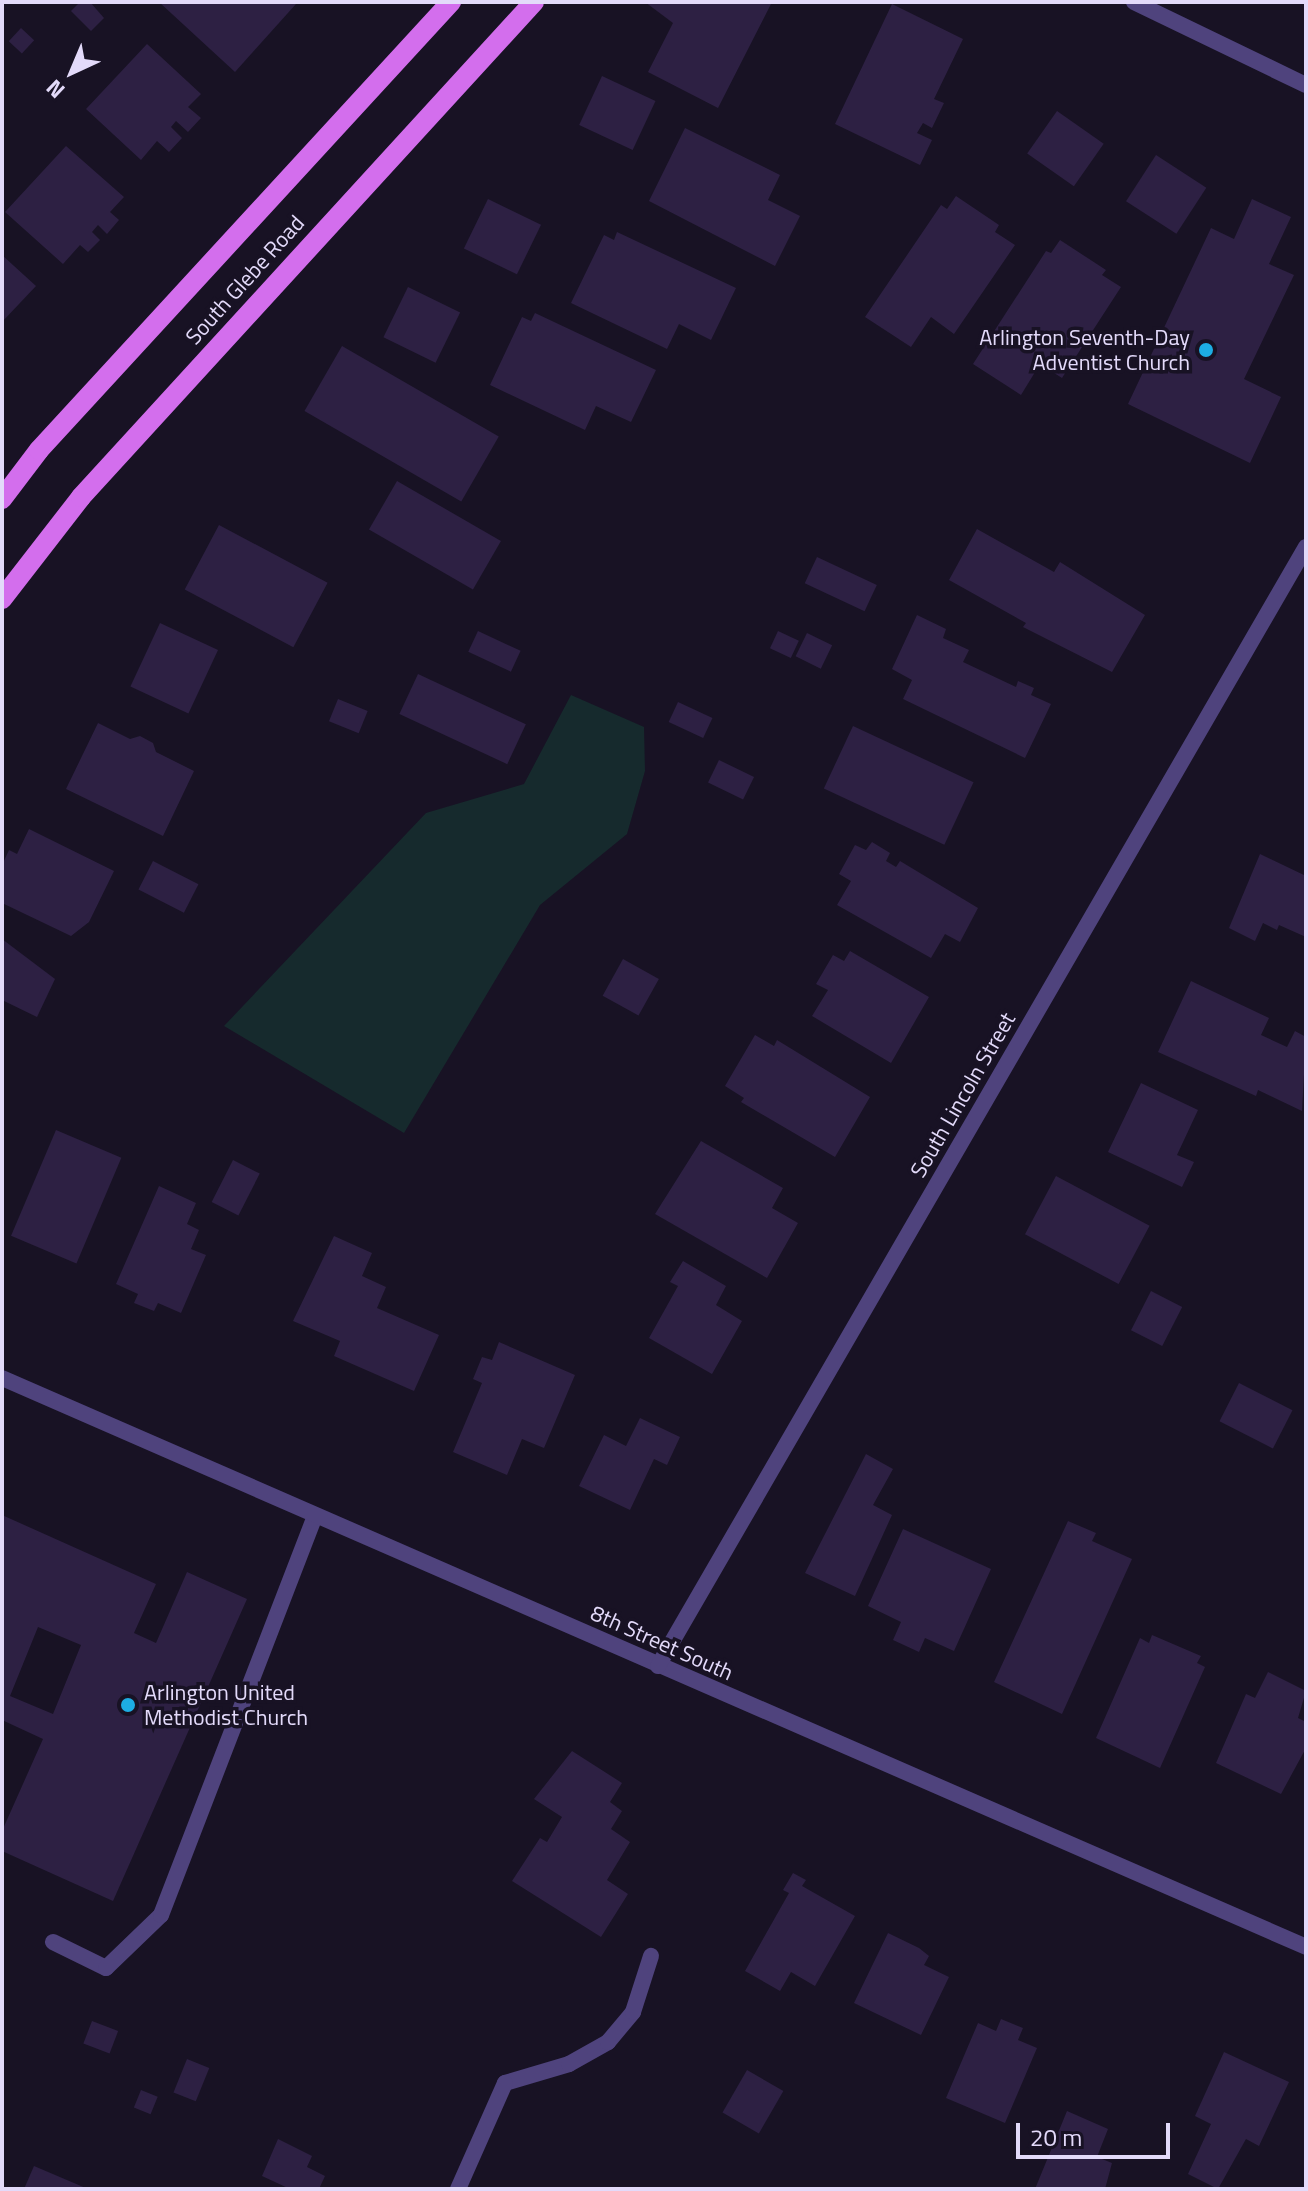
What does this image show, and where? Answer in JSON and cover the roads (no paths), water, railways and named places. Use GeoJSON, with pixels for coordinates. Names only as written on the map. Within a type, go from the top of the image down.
{"type":"FeatureCollection","features":[{"type":"Feature","properties":{"kind":"main road","name":"South Glebe Road"},"geometry":{"type":"LineString","coordinates":[[2,499],[39,450],[451,2]]}},
{"type":"Feature","properties":{"kind":"main road","name":"South Glebe Road"},"geometry":{"type":"LineString","coordinates":[[2,599],[81,497],[534,2]]}},
{"type":"Feature","properties":{"kind":"street"},"geometry":{"type":"LineString","coordinates":[[1134,2],[1306,85]]}},
{"type":"Feature","properties":{"kind":"street","name":"South Lincoln Street"},"geometry":{"type":"LineString","coordinates":[[658,1666],[1306,547]]}},
{"type":"Feature","properties":{"kind":"street","name":"8th Street South"},"geometry":{"type":"LineString","coordinates":[[2,1378],[1306,1947]]}},
{"type":"Feature","properties":{"kind":"street"},"geometry":{"type":"LineString","coordinates":[[53,1942],[106,1968],[161,1915],[315,1516]]}},
{"type":"Feature","properties":{"kind":"street"},"geometry":{"type":"LineString","coordinates":[[458,2189],[505,2083],[569,2064],[608,2042],[633,2012],[651,1956]]}},
{"type":"Feature","properties":{"kind":"place","name":"Arlington Seventh-Day Adventist Church"},"geometry":{"type":"Point","coordinates":[1206,350]}},
{"type":"Feature","properties":{"kind":"place","name":"Arlington United Methodist Church"},"geometry":{"type":"Point","coordinates":[128,1705]}}]}
